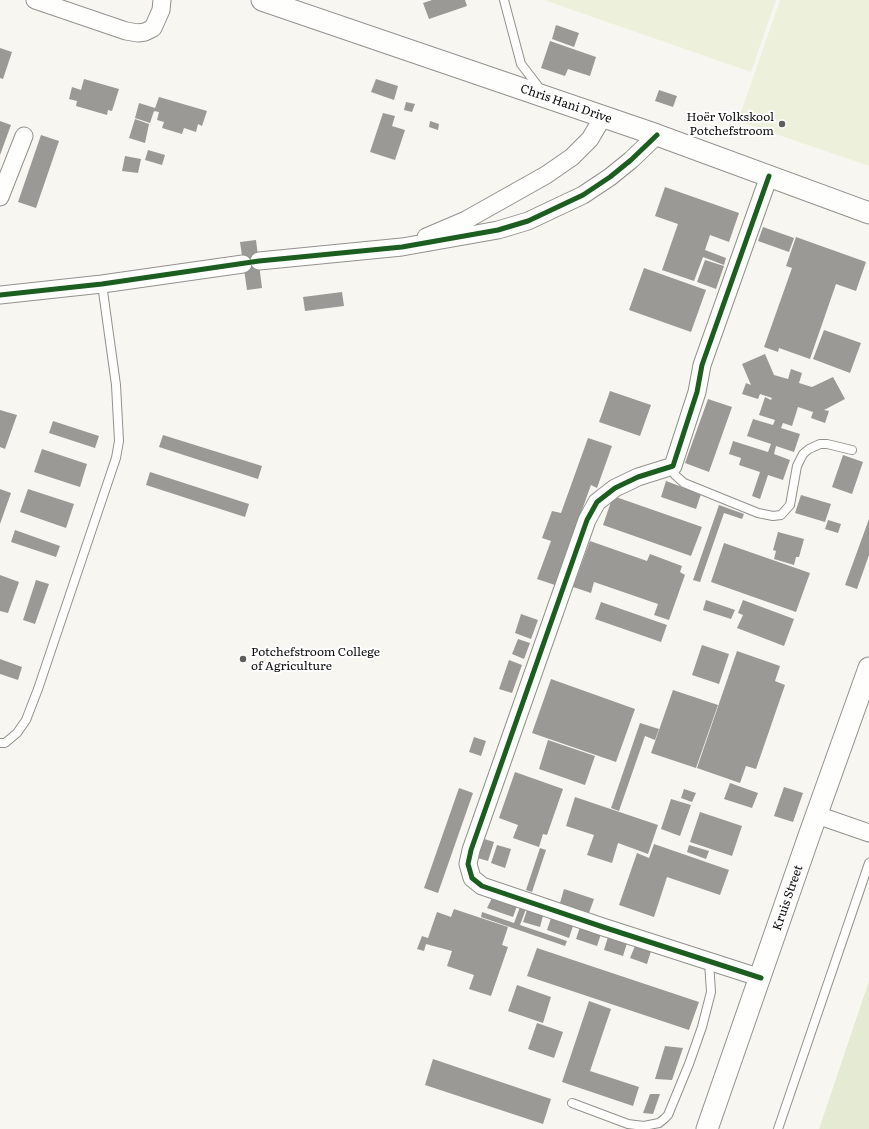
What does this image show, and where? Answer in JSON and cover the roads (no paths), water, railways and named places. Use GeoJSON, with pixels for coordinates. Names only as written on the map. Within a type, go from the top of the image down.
{"type":"FeatureCollection","features":[{"type":"Feature","properties":{"kind":"street"},"geometry":{"type":"LineString","coordinates":[[35,0],[126,31],[138,33],[145,32],[153,28],[162,0]]}},
{"type":"Feature","properties":{"kind":"street","name":"Chris Hani Drive"},"geometry":{"type":"LineString","coordinates":[[262,0],[658,135],[869,213]]}},
{"type":"Feature","properties":{"kind":"street"},"geometry":{"type":"LineString","coordinates":[[402,247],[466,220],[546,175],[572,157],[590,140],[604,117]]}},
{"type":"Feature","properties":{"kind":"street"},"geometry":{"type":"LineString","coordinates":[[0,296],[102,284],[251,262],[402,247],[498,230],[528,221],[583,195],[610,177],[658,135]]}},
{"type":"Feature","properties":{"kind":"street"},"geometry":{"type":"LineString","coordinates":[[0,197],[24,136]]}},
{"type":"Feature","properties":{"kind":"street"},"geometry":{"type":"LineString","coordinates":[[760,978],[602,928],[482,886],[472,878],[468,864],[471,850],[587,520],[597,502],[615,488],[638,477],[673,466],[696,392],[702,365],[769,176]]}},
{"type":"Feature","properties":{"kind":"street","name":"Kruis Street"},"geometry":{"type":"LineString","coordinates":[[707,1129],[869,668]]}},
{"type":"Feature","properties":{"kind":"street"},"geometry":{"type":"LineString","coordinates":[[817,815],[869,833]]}},
{"type":"Feature","properties":{"kind":"lane"},"geometry":{"type":"LineString","coordinates":[[504,0],[521,64],[548,98]]}},
{"type":"Feature","properties":{"kind":"lane"},"geometry":{"type":"LineString","coordinates":[[0,744],[5,743],[17,734],[26,720],[38,689],[116,458],[119,441],[116,385],[102,284]]}},
{"type":"Feature","properties":{"kind":"lane"},"geometry":{"type":"LineString","coordinates":[[673,466],[675,475],[684,483],[758,513],[773,516],[781,515],[790,505],[797,466],[808,449],[820,444],[827,444],[852,450]]}},
{"type":"Feature","properties":{"kind":"lane"},"geometry":{"type":"LineString","coordinates":[[778,1129],[869,863]]}},
{"type":"Feature","properties":{"kind":"lane"},"geometry":{"type":"LineString","coordinates":[[572,1103],[628,1124],[644,1126],[659,1123],[664,1120],[668,1115],[689,1064],[702,1027],[711,992],[709,962]]}},
{"type":"Feature","properties":{"kind":"place","name":"Hoër Volkskool Potchefstroom"},"geometry":{"type":"Point","coordinates":[782,124]}},
{"type":"Feature","properties":{"kind":"place","name":"Potchefstroom College of Agriculture"},"geometry":{"type":"Point","coordinates":[243,659]}}]}
